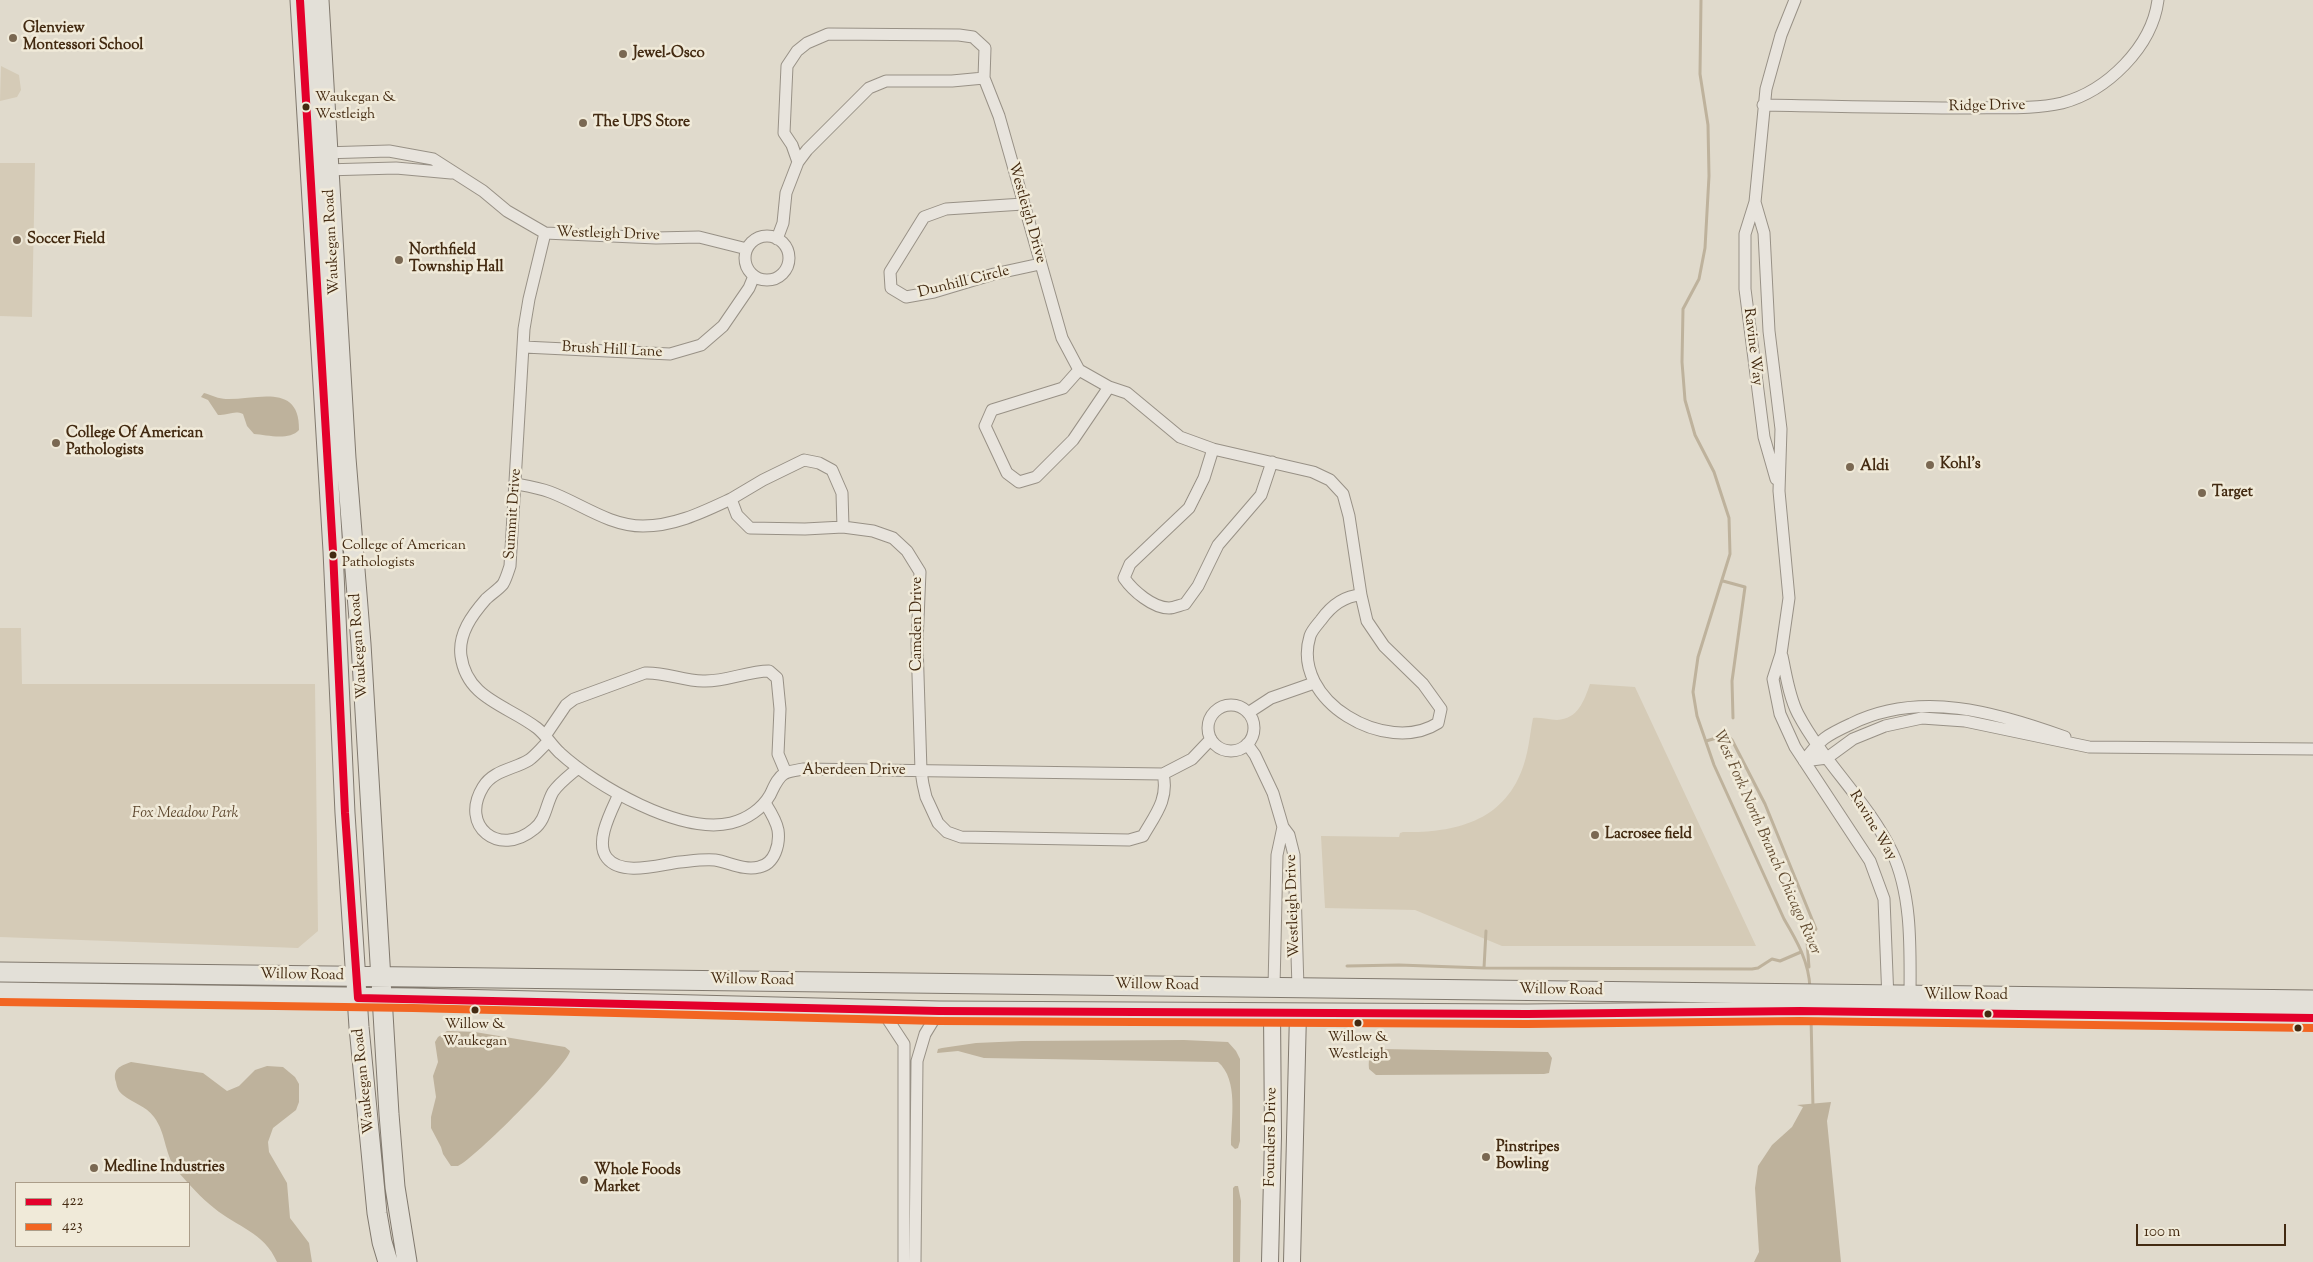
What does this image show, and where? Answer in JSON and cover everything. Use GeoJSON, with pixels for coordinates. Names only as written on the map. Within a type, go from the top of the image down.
{"type":"FeatureCollection","features":[{"type":"Feature","properties":{"kind":"main road","name":"Waukegan Road"},"geometry":{"type":"LineString","coordinates":[[300,0],[334,560],[345,813],[356,977],[377,1213],[388,1262]]}},
{"type":"Feature","properties":{"kind":"main road","name":"Waukegan Road"},"geometry":{"type":"LineString","coordinates":[[319,0],[346,458],[361,644],[395,1188],[407,1262]]}},
{"type":"Feature","properties":{"kind":"main road","name":"Willow Road"},"geometry":{"type":"LineString","coordinates":[[0,972],[382,978],[1274,987],[1800,1004],[2055,1006],[2313,1000]]}},
{"type":"Feature","properties":{"kind":"main road"},"geometry":{"type":"LineString","coordinates":[[1272,1012],[1274,987]]}},
{"type":"Feature","properties":{"kind":"main road"},"geometry":{"type":"LineString","coordinates":[[1298,988],[1298,1012]]}},
{"type":"Feature","properties":{"kind":"main road","name":"Willow Road"},"geometry":{"type":"LineString","coordinates":[[0,992],[383,998],[939,1011],[1527,1014],[1800,1004]]}},
{"type":"Feature","properties":{"kind":"main road","name":"Willow Road"},"geometry":{"type":"LineString","coordinates":[[2055,1006],[2313,1018]]}},
{"type":"Feature","properties":{"kind":"main road","name":"Founders Drive"},"geometry":{"type":"LineString","coordinates":[[1270,1262],[1273,1136],[1272,1012]]}},
{"type":"Feature","properties":{"kind":"main road","name":"Founders Drive"},"geometry":{"type":"LineString","coordinates":[[1292,1262],[1298,1012]]}},
{"type":"Feature","properties":{"kind":"street","name":"Ravine Way"},"geometry":{"type":"LineString","coordinates":[[1779,491],[1764,437],[1745,289],[1746,234],[1755,202],[1763,105],[1781,35],[1795,0]]}},
{"type":"Feature","properties":{"kind":"street","name":"Ridge Drive"},"geometry":{"type":"LineString","coordinates":[[1763,105],[1994,108],[2040,106],[2064,102],[2090,91],[2107,80],[2131,57],[2147,34],[2158,0]]}},
{"type":"Feature","properties":{"kind":"street","name":"Westleigh Drive"},"geometry":{"type":"LineString","coordinates":[[798,162],[792,144],[784,133],[787,66],[797,51],[812,40],[828,34],[959,35],[973,38],[985,48],[984,78],[999,116],[1062,338],[1079,370]]}},
{"type":"Feature","properties":{"kind":"street"},"geometry":{"type":"LineString","coordinates":[[777,239],[783,223],[786,193],[798,162],[807,150],[869,88],[886,81],[952,81],[984,78]]}},
{"type":"Feature","properties":{"kind":"street","name":"Westleigh Drive"},"geometry":{"type":"LineString","coordinates":[[310,163],[329,162],[389,151],[412,154],[433,159],[483,191],[507,211],[544,233],[656,238],[699,237],[747,248]]}},
{"type":"Feature","properties":{"kind":"street","name":"Westleigh Drive"},"geometry":{"type":"LineString","coordinates":[[310,163],[329,162],[455,174]]}},
{"type":"Feature","properties":{"kind":"street","name":"Ravine Way"},"geometry":{"type":"LineString","coordinates":[[1755,202],[1764,233],[1769,331],[1781,430],[1779,491],[1789,598],[1781,654],[1773,679],[1780,714],[1795,747],[1870,861],[1884,898],[1888,1005]]}},
{"type":"Feature","properties":{"kind":"street","name":"Dunhill Circle"},"geometry":{"type":"LineString","coordinates":[[1023,204],[946,209],[924,217],[890,272],[891,288],[906,297],[934,292],[994,274],[1040,264]]}},
{"type":"Feature","properties":{"kind":"street","name":"Summit Drive"},"geometry":{"type":"LineString","coordinates":[[544,233],[528,299],[510,566],[503,583],[471,617],[462,636],[460,654],[465,674],[480,694],[538,729],[578,768],[619,794],[653,810],[691,823],[731,823],[748,816],[765,803],[776,782],[786,773]]}},
{"type":"Feature","properties":{"kind":"street"},"geometry":{"type":"LineString","coordinates":[[760,237],[777,239],[788,251],[787,268],[775,279],[764,280],[754,276],[746,267],[745,254],[747,248],[760,237]]}},
{"type":"Feature","properties":{"kind":"street","name":"Brush Hill Lane"},"geometry":{"type":"LineString","coordinates":[[524,347],[670,354],[701,345],[723,326],[749,288],[754,276]]}},
{"type":"Feature","properties":{"kind":"street"},"geometry":{"type":"LineString","coordinates":[[1109,387],[1073,440],[1036,477],[1019,482],[1007,473],[985,426],[992,410],[1063,388],[1079,370],[1109,387],[1128,393],[1180,437],[1213,449],[1313,472],[1330,480],[1343,494],[1349,516],[1361,595],[1367,621],[1384,646],[1423,684],[1441,709],[1438,723],[1426,731],[1401,733],[1380,730],[1339,713],[1314,683],[1307,665],[1310,635],[1328,611],[1347,595],[1361,595]]}},
{"type":"Feature","properties":{"kind":"street"},"geometry":{"type":"LineString","coordinates":[[1213,449],[1204,478],[1189,508],[1130,564],[1124,578],[1146,600],[1169,608],[1185,604],[1198,586],[1218,545],[1261,495],[1272,462]]}},
{"type":"Feature","properties":{"kind":"street"},"geometry":{"type":"LineString","coordinates":[[516,484],[549,491],[614,521],[642,526],[669,523],[696,516],[762,480],[804,460],[819,463],[832,470],[842,493],[843,526]]}},
{"type":"Feature","properties":{"kind":"street","name":"Camden Drive"},"geometry":{"type":"LineString","coordinates":[[731,498],[737,514],[750,528],[805,529],[843,526],[893,538],[907,552],[920,572],[918,643],[921,771]]}},
{"type":"Feature","properties":{"kind":"street","name":"Ravine Way"},"geometry":{"type":"LineString","coordinates":[[1781,654],[1797,713],[1827,758],[1870,816],[1892,852],[1903,887],[1908,926],[1910,1005]]}},
{"type":"Feature","properties":{"kind":"street","name":"Aberdeen Drive"},"geometry":{"type":"LineString","coordinates":[[547,739],[562,710],[574,699],[645,673],[657,672],[702,681],[714,681],[758,671],[769,671],[777,678],[780,709],[778,754],[786,773],[804,769],[1163,774],[1192,759],[1211,739]]}},
{"type":"Feature","properties":{"kind":"street"},"geometry":{"type":"LineString","coordinates":[[1248,713],[1271,698],[1314,683]]}},
{"type":"Feature","properties":{"kind":"street"},"geometry":{"type":"LineString","coordinates":[[1236,705],[1248,713],[1254,725],[1247,744],[1241,748],[1228,750],[1221,748],[1211,739],[1208,732],[1210,717],[1221,707],[1236,705]]}},
{"type":"Feature","properties":{"kind":"street"},"geometry":{"type":"LineString","coordinates":[[1804,761],[1817,743],[1826,736],[1870,714],[1920,705],[2004,716],[2064,736],[2089,747]]}},
{"type":"Feature","properties":{"kind":"street"},"geometry":{"type":"LineString","coordinates":[[1804,761],[1827,758],[1861,736],[1885,726],[1922,718],[1965,721],[2089,747],[2313,750]]}},
{"type":"Feature","properties":{"kind":"street"},"geometry":{"type":"LineString","coordinates":[[547,739],[528,760],[496,775],[482,788],[476,814],[479,827],[484,833],[491,838],[506,841],[535,829],[544,816],[553,792],[578,768]]}},
{"type":"Feature","properties":{"kind":"street","name":"Westleigh Drive"},"geometry":{"type":"LineString","coordinates":[[1247,744],[1255,755],[1273,793],[1283,827],[1289,835],[1294,855],[1298,988]]}},
{"type":"Feature","properties":{"kind":"street","name":"Aberdeen Drive"},"geometry":{"type":"LineString","coordinates":[[921,771],[926,798],[938,823],[947,832],[961,837],[1129,840],[1143,836],[1161,805],[1167,788],[1163,774]]}},
{"type":"Feature","properties":{"kind":"street"},"geometry":{"type":"LineString","coordinates":[[619,794],[605,830],[603,852],[608,860],[619,865],[643,868],[697,860],[715,860],[734,865],[760,867],[770,861],[776,853],[778,831],[765,803]]}},
{"type":"Feature","properties":{"kind":"street","name":"Westleigh Drive"},"geometry":{"type":"LineString","coordinates":[[1274,987],[1277,855],[1283,827]]}},
{"type":"Feature","properties":{"kind":"street"},"geometry":{"type":"LineString","coordinates":[[881,1009],[904,1044],[904,1262]]}},
{"type":"Feature","properties":{"kind":"street"},"geometry":{"type":"LineString","coordinates":[[915,1262],[917,1061],[925,1034],[939,1011]]}},
{"type":"Feature","properties":{"kind":"green space"},"geometry":{"type":"Polygon","coordinates":[[[1,66],[19,75],[21,90],[17,97],[0,101],[1,66]]]}},
{"type":"Feature","properties":{"kind":"green space","name":"Soccer Field"},"geometry":{"type":"Polygon","coordinates":[[[0,163],[35,163],[32,317],[0,316],[0,163]]]}},
{"type":"Feature","properties":{"kind":"green space","name":"Fox Meadow Park"},"geometry":{"type":"Polygon","coordinates":[[[0,628],[21,628],[22,684],[315,684],[318,931],[298,948],[0,937],[0,628]]]}},
{"type":"Feature","properties":{"kind":"green space"},"geometry":{"type":"Polygon","coordinates":[[[1590,684],[1635,687],[1756,946],[1502,946],[1415,910],[1325,908],[1321,836],[1399,837],[1400,833],[1403,832],[1442,830],[1477,820],[1492,811],[1505,799],[1516,783],[1526,758],[1533,718],[1557,720],[1570,716],[1579,708],[1590,684]]]}},
{"type":"Feature","properties":{"kind":"shaded area"},"geometry":{"type":"Polygon","coordinates":[[[204,393],[223,399],[274,397],[284,399],[292,405],[297,415],[299,430],[284,436],[254,434],[247,426],[243,414],[218,415],[208,400],[201,397],[204,393]]]}},
{"type":"Feature","properties":{"kind":"shaded area"},"geometry":{"type":"Polygon","coordinates":[[[447,1031],[475,1032],[565,1047],[570,1051],[565,1060],[519,1112],[482,1147],[458,1166],[451,1166],[431,1128],[431,1117],[436,1097],[433,1076],[438,1062],[435,1042],[438,1037],[447,1031]]]}},
{"type":"Feature","properties":{"kind":"shaded area"},"geometry":{"type":"Polygon","coordinates":[[[1184,1040],[1228,1042],[1240,1059],[1240,1141],[1238,1148],[1235,1149],[1231,1145],[1232,1100],[1229,1079],[1225,1070],[1218,1062],[984,1058],[958,1051],[937,1053],[938,1049],[976,1043],[1184,1040]]]}},
{"type":"Feature","properties":{"kind":"shaded area"},"geometry":{"type":"Polygon","coordinates":[[[1381,1049],[1548,1052],[1552,1058],[1549,1073],[1544,1074],[1376,1075],[1369,1069],[1369,1058],[1372,1053],[1381,1049]]]}},
{"type":"Feature","properties":{"kind":"shaded area"},"geometry":{"type":"Polygon","coordinates":[[[131,1062],[203,1073],[227,1091],[239,1086],[255,1070],[267,1066],[283,1067],[295,1077],[299,1084],[299,1102],[296,1110],[273,1128],[268,1142],[269,1152],[287,1183],[290,1218],[309,1243],[312,1262],[277,1262],[265,1244],[249,1231],[223,1215],[196,1191],[190,1182],[188,1182],[174,1167],[154,1117],[147,1110],[120,1093],[115,1074],[120,1067],[131,1062]]]}},
{"type":"Feature","properties":{"kind":"shaded area"},"geometry":{"type":"Polygon","coordinates":[[[1831,1102],[1827,1121],[1841,1262],[1754,1262],[1759,1252],[1755,1188],[1758,1166],[1772,1145],[1792,1127],[1803,1107],[1797,1105],[1831,1102]]]}},
{"type":"Feature","properties":{"kind":"shaded area"},"geometry":{"type":"Polygon","coordinates":[[[1238,1186],[1241,1201],[1240,1262],[1233,1262],[1233,1188],[1238,1186]]]}},
{"type":"Feature","properties":{"kind":"waterway","name":"West Fork North Branch Chicago River"},"geometry":{"type":"LineString","coordinates":[[1701,0],[1700,74],[1708,125],[1709,176],[1705,248],[1699,279],[1683,309],[1682,362],[1685,400],[1695,435],[1714,472],[1729,518],[1730,554],[1698,657],[1693,692],[1697,716],[1714,765],[1801,952],[1807,969],[1810,988]]}},
{"type":"Feature","properties":{"kind":"waterway"},"geometry":{"type":"LineString","coordinates":[[1723,581],[1745,587],[1732,681],[1733,718]]}},
{"type":"Feature","properties":{"kind":"waterway"},"geometry":{"type":"LineString","coordinates":[[1706,741],[1727,735],[1732,740],[1765,804],[1816,929],[1807,942],[1809,967]]}},
{"type":"Feature","properties":{"kind":"waterway"},"geometry":{"type":"LineString","coordinates":[[1486,931],[1484,968],[1752,969],[1758,968],[1772,959],[1780,961],[1801,952]]}},
{"type":"Feature","properties":{"kind":"waterway"},"geometry":{"type":"LineString","coordinates":[[1347,966],[1399,965],[1484,968]]}},
{"type":"Feature","properties":{"kind":"waterway","name":"West Fork North Branch Chicago River"},"geometry":{"type":"LineString","coordinates":[[1811,1016],[1813,1108]]}},
{"type":"Feature","properties":{"kind":"transit line","name":"422"},"geometry":{"type":"LineString","coordinates":[[300,0],[333,551],[345,813],[358,998],[939,1011],[1527,1014],[1800,1011],[2313,1018]]}},
{"type":"Feature","properties":{"kind":"transit line","name":"423"},"geometry":{"type":"LineString","coordinates":[[0,1002],[413,1008],[939,1021],[1527,1024],[1800,1021],[2313,1028]]}},
{"type":"Feature","properties":{"kind":"place","name":"Glenview Montessori School"},"geometry":{"type":"Point","coordinates":[13,38]}},
{"type":"Feature","properties":{"kind":"place","name":"Jewel-Osco"},"geometry":{"type":"Point","coordinates":[623,54]}},
{"type":"Feature","properties":{"kind":"place","name":"Waukegan & Westleigh"},"geometry":{"type":"Point","coordinates":[306,107]}},
{"type":"Feature","properties":{"kind":"place","name":"The UPS Store"},"geometry":{"type":"Point","coordinates":[583,123]}},
{"type":"Feature","properties":{"kind":"place","name":"Soccer Field"},"geometry":{"type":"Point","coordinates":[17,240]}},
{"type":"Feature","properties":{"kind":"place","name":"Northfield Township Hall"},"geometry":{"type":"Point","coordinates":[399,260]}},
{"type":"Feature","properties":{"kind":"place","name":"College Of American Pathologists"},"geometry":{"type":"Point","coordinates":[56,443]}},
{"type":"Feature","properties":{"kind":"place","name":"Kohl's"},"geometry":{"type":"Point","coordinates":[1930,465]}},
{"type":"Feature","properties":{"kind":"place","name":"Aldi"},"geometry":{"type":"Point","coordinates":[1850,467]}},
{"type":"Feature","properties":{"kind":"place","name":"Target"},"geometry":{"type":"Point","coordinates":[2202,493]}},
{"type":"Feature","properties":{"kind":"place","name":"College of American Pathologists"},"geometry":{"type":"Point","coordinates":[333,555]}},
{"type":"Feature","properties":{"kind":"place","name":"Lacrosee field"},"geometry":{"type":"Point","coordinates":[1595,835]}},
{"type":"Feature","properties":{"kind":"place","name":"Willow & Waukegan"},"geometry":{"type":"Point","coordinates":[475,1010]}},
{"type":"Feature","properties":{"kind":"place","name":"Willow & Westleigh"},"geometry":{"type":"Point","coordinates":[1358,1023]}},
{"type":"Feature","properties":{"kind":"place","name":"Pinstripes Bowling"},"geometry":{"type":"Point","coordinates":[1486,1157]}},
{"type":"Feature","properties":{"kind":"place","name":"Medline Industries"},"geometry":{"type":"Point","coordinates":[94,1168]}},
{"type":"Feature","properties":{"kind":"place","name":"Whole Foods Market"},"geometry":{"type":"Point","coordinates":[584,1180]}}]}
